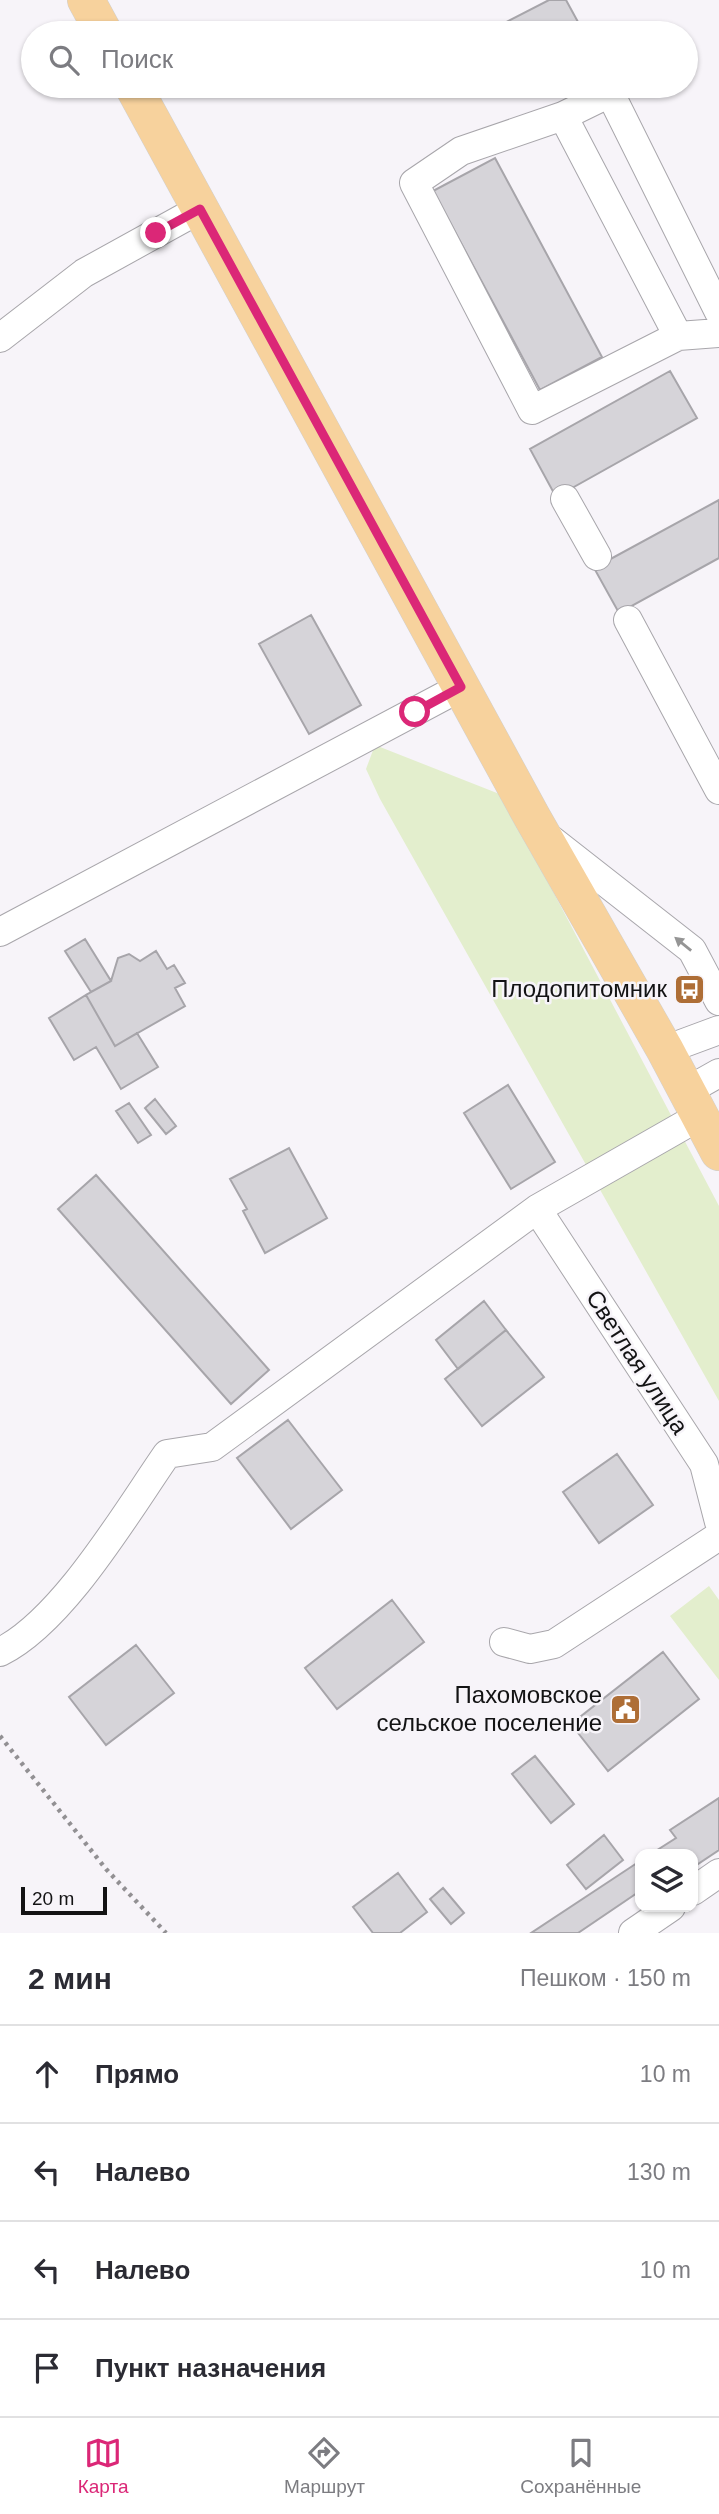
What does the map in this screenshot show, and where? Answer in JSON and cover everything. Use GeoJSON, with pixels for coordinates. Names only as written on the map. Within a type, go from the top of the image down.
{"type":"FeatureCollection","features":[{"type":"Feature","properties":{"kind":"main road"},"geometry":{"type":"LineString","coordinates":[[86,0],[97,21]]}},
{"type":"Feature","properties":{"kind":"main road"},"geometry":{"type":"LineString","coordinates":[[140,98],[539,830],[665,1050],[719,1152]]}},
{"type":"Feature","properties":{"kind":"street"},"geometry":{"type":"LineString","coordinates":[[600,98],[563,116],[461,151],[414,184],[531,410],[678,336],[719,333]]}},
{"type":"Feature","properties":{"kind":"street"},"geometry":{"type":"LineString","coordinates":[[613,98],[718,305]]}},
{"type":"Feature","properties":{"kind":"street"},"geometry":{"type":"LineString","coordinates":[[563,116],[678,336]]}},
{"type":"Feature","properties":{"kind":"street"},"geometry":{"type":"LineString","coordinates":[[0,338],[84,273],[200,209]]}},
{"type":"Feature","properties":{"kind":"street"},"geometry":{"type":"LineString","coordinates":[[565,499],[597,556]]}},
{"type":"Feature","properties":{"kind":"street"},"geometry":{"type":"LineString","coordinates":[[628,620],[719,790]]}},
{"type":"Feature","properties":{"kind":"street"},"geometry":{"type":"LineString","coordinates":[[0,932],[461,687]]}},
{"type":"Feature","properties":{"kind":"street"},"geometry":{"type":"LineString","coordinates":[[539,830],[692,950],[719,1001]]}},
{"type":"Feature","properties":{"kind":"street"},"geometry":{"type":"LineString","coordinates":[[665,1050],[719,1030]]}},
{"type":"Feature","properties":{"kind":"street"},"geometry":{"type":"LineString","coordinates":[[0,1652],[17,1644],[67,1595],[167,1454],[212,1447],[537,1209],[693,1103],[719,1073]]}},
{"type":"Feature","properties":{"kind":"street","name":"Светлая улица"},"geometry":{"type":"LineString","coordinates":[[537,1209],[704,1464],[719,1522]]}},
{"type":"Feature","properties":{"kind":"street"},"geometry":{"type":"LineString","coordinates":[[504,1642],[530,1649],[554,1644],[719,1536]]}},
{"type":"Feature","properties":{"kind":"street"},"geometry":{"type":"LineString","coordinates":[[698,1888],[719,1873]]}},
{"type":"Feature","properties":{"kind":"street"},"geometry":{"type":"LineString","coordinates":[[633,1933],[664,1912]]}},
{"type":"Feature","properties":{"kind":"path"},"geometry":{"type":"LineString","coordinates":[[0,1736],[106,1869],[166,1933]]}},
{"type":"Feature","properties":{"kind":"green space"},"geometry":{"type":"Polygon","coordinates":[[[375,745],[502,795],[719,1206],[719,1401],[380,799],[366,769],[375,745]]]}},
{"type":"Feature","properties":{"kind":"green space"},"geometry":{"type":"Polygon","coordinates":[[[709,1586],[719,1600],[719,1680],[670,1616],[709,1586]]]}},
{"type":"Feature","properties":{"kind":"building"},"geometry":{"type":"Polygon","coordinates":[[[549,0],[566,0],[577,21],[508,21],[549,0]]]}},
{"type":"Feature","properties":{"kind":"building"},"geometry":{"type":"Polygon","coordinates":[[[495,158],[602,357],[540,390],[433,191],[495,158]]]}},
{"type":"Feature","properties":{"kind":"building"},"geometry":{"type":"Polygon","coordinates":[[[670,371],[697,418],[556,497],[530,449],[670,371]]]}},
{"type":"Feature","properties":{"kind":"building"},"geometry":{"type":"Polygon","coordinates":[[[719,500],[719,558],[619,613],[594,568],[719,500]]]}},
{"type":"Feature","properties":{"kind":"building"},"geometry":{"type":"Polygon","coordinates":[[[311,615],[361,705],[309,734],[259,644],[311,615]]]}},
{"type":"Feature","properties":{"kind":"building"},"geometry":{"type":"Polygon","coordinates":[[[85,939],[111,981],[91,992],[65,951],[85,939]]]}},
{"type":"Feature","properties":{"kind":"building"},"geometry":{"type":"Polygon","coordinates":[[[156,951],[167,969],[174,965],[185,983],[175,988],[185,1006],[115,1046],[86,995],[111,981],[118,958],[129,954],[140,961],[156,951]]]}},
{"type":"Feature","properties":{"kind":"building"},"geometry":{"type":"Polygon","coordinates":[[[86,995],[115,1046],[137,1033],[158,1067],[121,1089],[96,1047],[74,1060],[49,1018],[86,995]]]}},
{"type":"Feature","properties":{"kind":"building"},"geometry":{"type":"Polygon","coordinates":[[[508,1085],[555,1162],[511,1189],[464,1113],[508,1085]]]}},
{"type":"Feature","properties":{"kind":"building"},"geometry":{"type":"Polygon","coordinates":[[[155,1099],[176,1126],[166,1134],[145,1108],[155,1099]]]}},
{"type":"Feature","properties":{"kind":"building"},"geometry":{"type":"Polygon","coordinates":[[[129,1103],[151,1135],[138,1143],[116,1111],[129,1103]]]}},
{"type":"Feature","properties":{"kind":"building"},"geometry":{"type":"Polygon","coordinates":[[[289,1148],[327,1218],[265,1253],[243,1211],[247,1209],[230,1179],[289,1148]]]}},
{"type":"Feature","properties":{"kind":"building"},"geometry":{"type":"Polygon","coordinates":[[[96,1175],[269,1370],[231,1404],[58,1209],[96,1175]]]}},
{"type":"Feature","properties":{"kind":"building"},"geometry":{"type":"Polygon","coordinates":[[[484,1301],[506,1330],[458,1369],[436,1340],[484,1301]]]}},
{"type":"Feature","properties":{"kind":"building"},"geometry":{"type":"Polygon","coordinates":[[[506,1330],[544,1377],[482,1426],[445,1379],[506,1330]]]}},
{"type":"Feature","properties":{"kind":"building"},"geometry":{"type":"Polygon","coordinates":[[[288,1420],[342,1490],[291,1529],[237,1458],[288,1420]]]}},
{"type":"Feature","properties":{"kind":"building"},"geometry":{"type":"Polygon","coordinates":[[[617,1454],[653,1505],[599,1543],[563,1492],[617,1454]]]}},
{"type":"Feature","properties":{"kind":"building"},"geometry":{"type":"Polygon","coordinates":[[[392,1600],[424,1642],[337,1709],[305,1668],[392,1600]]]}},
{"type":"Feature","properties":{"kind":"building"},"geometry":{"type":"Polygon","coordinates":[[[136,1645],[174,1693],[106,1745],[69,1697],[136,1645]]]}},
{"type":"Feature","properties":{"kind":"building"},"geometry":{"type":"Polygon","coordinates":[[[663,1652],[699,1699],[608,1771],[571,1724],[663,1652]]]}},
{"type":"Feature","properties":{"kind":"building"},"geometry":{"type":"Polygon","coordinates":[[[535,1756],[574,1804],[551,1823],[512,1774],[535,1756]]]}},
{"type":"Feature","properties":{"kind":"building"},"geometry":{"type":"Polygon","coordinates":[[[719,1798],[719,1850],[698,1864],[698,1849],[659,1849],[676,1838],[670,1830],[719,1798]]]}},
{"type":"Feature","properties":{"kind":"building"},"geometry":{"type":"Polygon","coordinates":[[[604,1835],[623,1860],[586,1889],[567,1865],[604,1835]]]}},
{"type":"Feature","properties":{"kind":"building"},"geometry":{"type":"Polygon","coordinates":[[[635,1864],[635,1894],[578,1933],[531,1933],[635,1864]]]}},
{"type":"Feature","properties":{"kind":"building"},"geometry":{"type":"Polygon","coordinates":[[[398,1873],[427,1912],[400,1933],[373,1933],[353,1907],[398,1873]]]}},
{"type":"Feature","properties":{"kind":"building"},"geometry":{"type":"Polygon","coordinates":[[[443,1888],[464,1913],[451,1924],[430,1899],[443,1888]]]}},
{"type":"Feature","properties":{"kind":"place","name":"Плодопитомник"},"geometry":{"type":"Point","coordinates":[690,989]}},
{"type":"Feature","properties":{"kind":"place","name":"Пахомовское сельское поселение"},"geometry":{"type":"Point","coordinates":[625,1709]}},
{"type":"Feature","properties":{"kind":"route"},"geometry":{"type":"LineString","coordinates":[[156,233],[200,209],[461,687],[415,712]]}}]}
